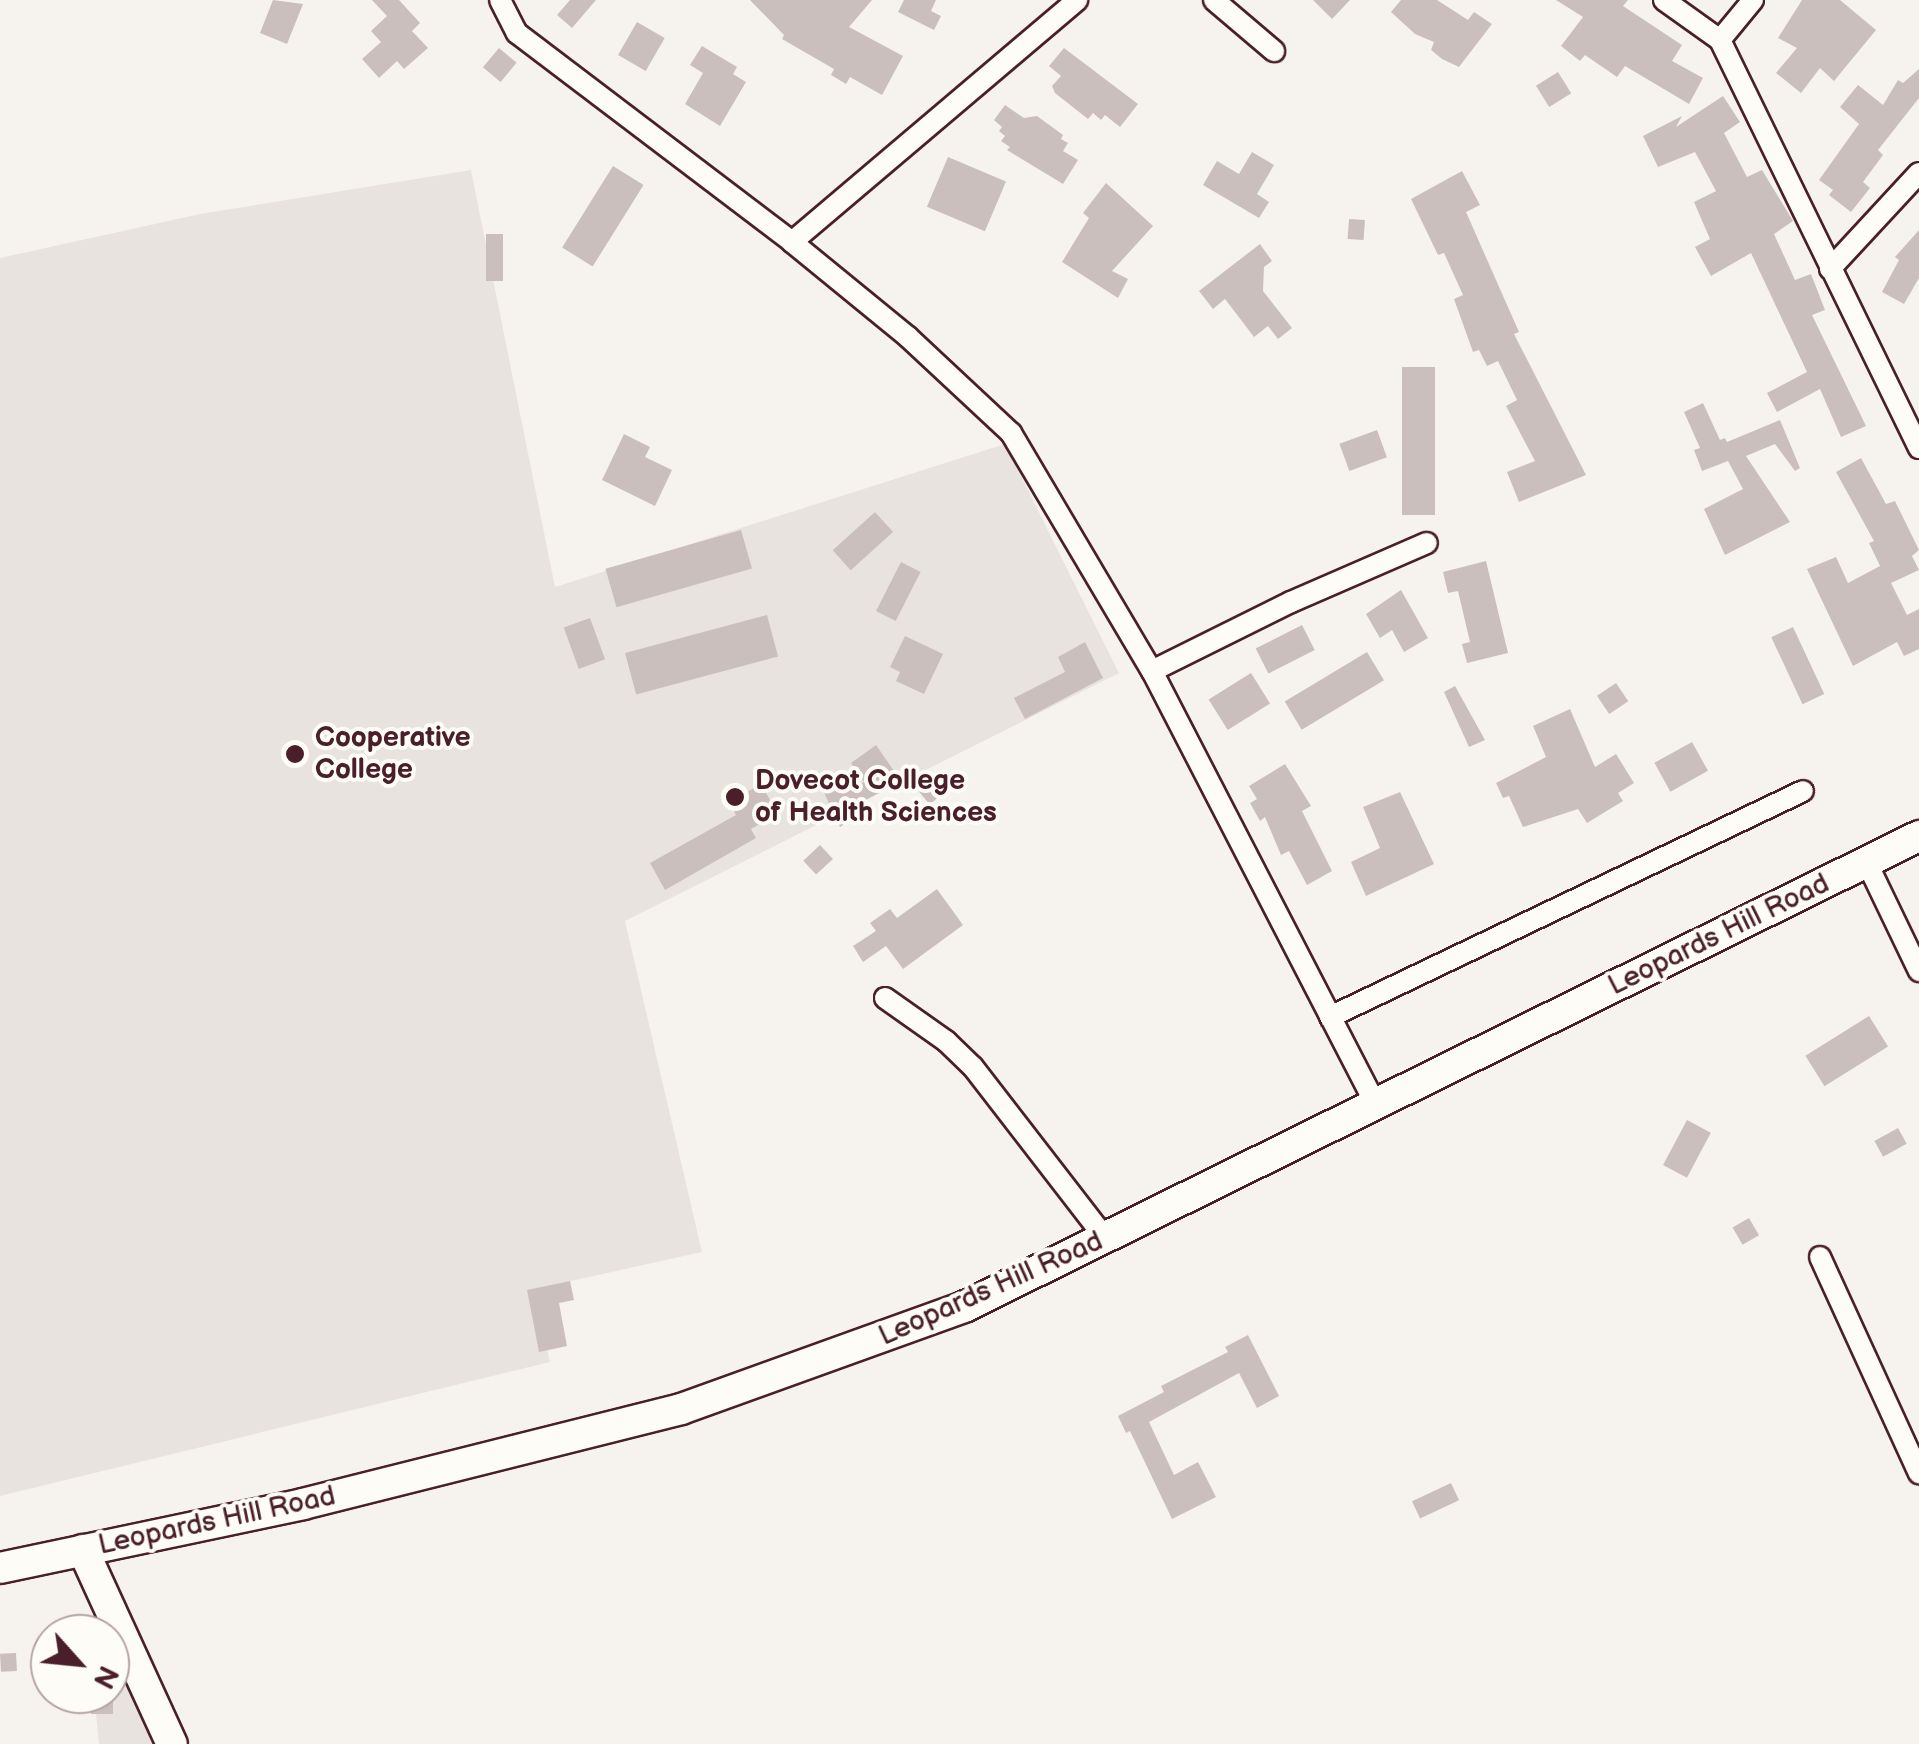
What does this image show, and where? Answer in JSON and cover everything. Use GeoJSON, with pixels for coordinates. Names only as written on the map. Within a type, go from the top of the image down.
{"type":"FeatureCollection","features":[{"type":"Feature","properties":{"kind":"main road","name":"Leopards Hill Road"},"geometry":{"type":"LineString","coordinates":[[0,1568],[302,1504],[680,1409],[964,1307],[1919,836]]}},
{"type":"Feature","properties":{"kind":"main road"},"geometry":{"type":"LineString","coordinates":[[83,1550],[172,1744]]}},
{"type":"Feature","properties":{"kind":"street"},"geometry":{"type":"LineString","coordinates":[[500,0],[517,33],[792,242],[908,337],[1011,433],[1152,671],[1375,1103]]}},
{"type":"Feature","properties":{"kind":"street"},"geometry":{"type":"LineString","coordinates":[[792,242],[1077,0]]}},
{"type":"Feature","properties":{"kind":"street"},"geometry":{"type":"LineString","coordinates":[[1214,0],[1274,51]]}},
{"type":"Feature","properties":{"kind":"street"},"geometry":{"type":"LineString","coordinates":[[1664,0],[1720,40],[1919,448]]}},
{"type":"Feature","properties":{"kind":"street"},"geometry":{"type":"LineString","coordinates":[[1720,40],[1753,0]]}},
{"type":"Feature","properties":{"kind":"street"},"geometry":{"type":"LineString","coordinates":[[1830,269],[1919,172]]}},
{"type":"Feature","properties":{"kind":"street"},"geometry":{"type":"LineString","coordinates":[[1152,671],[1291,602],[1427,543]]}},
{"type":"Feature","properties":{"kind":"street"},"geometry":{"type":"LineString","coordinates":[[1330,1017],[1803,791]]}},
{"type":"Feature","properties":{"kind":"street"},"geometry":{"type":"LineString","coordinates":[[1867,862],[1919,970]]}},
{"type":"Feature","properties":{"kind":"street"},"geometry":{"type":"LineString","coordinates":[[885,998],[946,1041],[973,1067],[1106,1239]]}},
{"type":"Feature","properties":{"kind":"street"},"geometry":{"type":"LineString","coordinates":[[1820,1258],[1919,1472]]}},
{"type":"Feature","properties":{"kind":"shaded area","name":"Cooperative College"},"geometry":{"type":"Polygon","coordinates":[[[471,170],[555,587],[1005,444],[1119,673],[625,921],[702,1252],[535,1289],[550,1362],[0,1496],[0,258],[200,214],[471,170]]]}},
{"type":"Feature","properties":{"kind":"shaded area"},"geometry":{"type":"Polygon","coordinates":[[[130,1682],[162,1744],[99,1744],[96,1714],[130,1714],[130,1682]]]}},
{"type":"Feature","properties":{"kind":"building"},"geometry":{"type":"Polygon","coordinates":[[[273,0],[303,4],[287,44],[260,33],[273,0]]]}},
{"type":"Feature","properties":{"kind":"building"},"geometry":{"type":"Polygon","coordinates":[[[372,0],[399,0],[420,23],[412,31],[428,48],[404,69],[397,61],[379,78],[362,59],[381,42],[371,31],[387,16],[372,0]]]}},
{"type":"Feature","properties":{"kind":"building"},"geometry":{"type":"Polygon","coordinates":[[[570,0],[596,0],[572,28],[557,15],[570,0]]]}},
{"type":"Feature","properties":{"kind":"building"},"geometry":{"type":"Polygon","coordinates":[[[750,0],[872,0],[849,27],[903,56],[882,95],[850,77],[846,84],[831,75],[834,69],[782,39],[784,35],[750,0]]]}},
{"type":"Feature","properties":{"kind":"building"},"geometry":{"type":"Polygon","coordinates":[[[904,0],[936,0],[931,11],[941,16],[934,30],[898,12],[904,0]]]}},
{"type":"Feature","properties":{"kind":"building"},"geometry":{"type":"Polygon","coordinates":[[[1313,0],[1350,0],[1332,19],[1313,0]]]}},
{"type":"Feature","properties":{"kind":"building"},"geometry":{"type":"Polygon","coordinates":[[[1401,0],[1437,0],[1468,20],[1474,12],[1492,24],[1459,67],[1442,59],[1431,50],[1434,42],[1415,34],[1391,12],[1401,0]]]}},
{"type":"Feature","properties":{"kind":"building"},"geometry":{"type":"Polygon","coordinates":[[[1556,0],[1628,0],[1623,6],[1682,45],[1672,61],[1703,78],[1689,104],[1625,66],[1617,77],[1585,55],[1580,61],[1561,46],[1583,17],[1556,0]]]}},
{"type":"Feature","properties":{"kind":"building"},"geometry":{"type":"Polygon","coordinates":[[[1802,0],[1840,0],[1876,30],[1834,81],[1820,68],[1801,93],[1776,73],[1797,48],[1778,38],[1802,0]]]}},
{"type":"Feature","properties":{"kind":"building"},"geometry":{"type":"Polygon","coordinates":[[[637,22],[665,38],[646,71],[618,55],[637,22]]]}},
{"type":"Feature","properties":{"kind":"building"},"geometry":{"type":"Polygon","coordinates":[[[702,46],[737,67],[733,74],[746,82],[720,126],[685,104],[703,73],[690,65],[702,46]]]}},
{"type":"Feature","properties":{"kind":"building"},"geometry":{"type":"Polygon","coordinates":[[[499,48],[517,63],[501,82],[483,67],[499,48]]]}},
{"type":"Feature","properties":{"kind":"building"},"geometry":{"type":"Polygon","coordinates":[[[1064,48],[1138,104],[1120,127],[1105,115],[1101,120],[1093,113],[1088,119],[1055,93],[1052,86],[1061,76],[1049,66],[1064,48]]]}},
{"type":"Feature","properties":{"kind":"building"},"geometry":{"type":"Polygon","coordinates":[[[1919,69],[1919,98],[1878,150],[1883,155],[1863,182],[1870,188],[1851,212],[1829,195],[1833,190],[1819,180],[1859,124],[1840,107],[1858,85],[1883,105],[1898,80],[1903,83],[1919,69]]]}},
{"type":"Feature","properties":{"kind":"building"},"geometry":{"type":"Polygon","coordinates":[[[1558,72],[1571,93],[1549,107],[1536,86],[1558,72]]]}},
{"type":"Feature","properties":{"kind":"building"},"geometry":{"type":"Polygon","coordinates":[[[1723,96],[1740,122],[1724,133],[1747,177],[1762,170],[1793,221],[1774,234],[1795,280],[1811,274],[1825,310],[1812,315],[1866,426],[1841,437],[1820,389],[1777,412],[1767,393],[1807,372],[1751,253],[1711,276],[1695,247],[1710,239],[1694,202],[1716,191],[1695,152],[1658,167],[1643,136],[1682,116],[1676,127],[1723,96]]]}},
{"type":"Feature","properties":{"kind":"building"},"geometry":{"type":"Polygon","coordinates":[[[1005,105],[1024,118],[1037,116],[1063,135],[1061,139],[1068,143],[1063,151],[1078,160],[1063,184],[1007,150],[1010,147],[1001,141],[1005,136],[999,131],[1002,127],[994,120],[1005,105]]]}},
{"type":"Feature","properties":{"kind":"building"},"geometry":{"type":"Polygon","coordinates":[[[1252,152],[1274,165],[1257,194],[1269,202],[1259,218],[1203,185],[1217,161],[1239,174],[1252,152]]]}},
{"type":"Feature","properties":{"kind":"building"},"geometry":{"type":"Polygon","coordinates":[[[948,157],[1006,182],[985,231],[927,207],[948,157]]]}},
{"type":"Feature","properties":{"kind":"building"},"geometry":{"type":"Polygon","coordinates":[[[613,166],[644,185],[593,266],[562,247],[613,166]]]}},
{"type":"Feature","properties":{"kind":"building"},"geometry":{"type":"Polygon","coordinates":[[[1462,171],[1480,205],[1466,212],[1519,332],[1514,334],[1586,475],[1519,502],[1507,472],[1535,461],[1506,406],[1517,400],[1498,361],[1487,366],[1479,350],[1473,352],[1454,299],[1463,295],[1444,253],[1438,255],[1411,199],[1462,171]]]}},
{"type":"Feature","properties":{"kind":"building"},"geometry":{"type":"Polygon","coordinates":[[[1106,183],[1153,226],[1112,271],[1128,279],[1118,298],[1062,262],[1089,218],[1083,213],[1106,183]]]}},
{"type":"Feature","properties":{"kind":"building"},"geometry":{"type":"Polygon","coordinates":[[[1349,219],[1365,220],[1364,240],[1348,239],[1349,219]]]}},
{"type":"Feature","properties":{"kind":"building"},"geometry":{"type":"Polygon","coordinates":[[[1919,230],[1919,278],[1904,304],[1882,292],[1899,260],[1895,257],[1919,230]]]}},
{"type":"Feature","properties":{"kind":"building"},"geometry":{"type":"Polygon","coordinates":[[[486,234],[503,234],[503,281],[486,281],[486,234]]]}},
{"type":"Feature","properties":{"kind":"building"},"geometry":{"type":"Polygon","coordinates":[[[1260,244],[1272,261],[1264,267],[1263,291],[1292,328],[1278,339],[1268,326],[1254,337],[1225,299],[1213,309],[1199,291],[1260,244]]]}},
{"type":"Feature","properties":{"kind":"building"},"geometry":{"type":"Polygon","coordinates":[[[1402,367],[1435,367],[1435,515],[1402,515],[1402,367]]]}},
{"type":"Feature","properties":{"kind":"building"},"geometry":{"type":"Polygon","coordinates":[[[1703,403],[1720,440],[1725,438],[1727,442],[1780,420],[1800,468],[1795,471],[1775,444],[1746,456],[1790,522],[1725,555],[1704,509],[1743,489],[1728,461],[1702,471],[1694,450],[1700,448],[1684,412],[1703,403]]]}},
{"type":"Feature","properties":{"kind":"building"},"geometry":{"type":"Polygon","coordinates":[[[1377,430],[1387,457],[1349,471],[1339,444],[1377,430]]]}},
{"type":"Feature","properties":{"kind":"building"},"geometry":{"type":"Polygon","coordinates":[[[624,434],[650,447],[645,457],[672,470],[655,506],[602,480],[624,434]]]}},
{"type":"Feature","properties":{"kind":"building"},"geometry":{"type":"Polygon","coordinates":[[[1861,458],[1886,504],[1895,501],[1919,550],[1912,556],[1919,570],[1891,583],[1907,615],[1919,609],[1919,649],[1904,656],[1897,642],[1853,666],[1807,569],[1836,557],[1848,583],[1880,566],[1869,543],[1874,541],[1836,472],[1861,458]]]}},
{"type":"Feature","properties":{"kind":"building"},"geometry":{"type":"Polygon","coordinates":[[[875,512],[893,532],[851,570],[833,550],[875,512]]]}},
{"type":"Feature","properties":{"kind":"building"},"geometry":{"type":"Polygon","coordinates":[[[741,530],[752,568],[616,607],[605,569],[741,530]]]}},
{"type":"Feature","properties":{"kind":"building"},"geometry":{"type":"Polygon","coordinates":[[[1486,561],[1508,653],[1467,663],[1462,644],[1470,642],[1458,591],[1448,593],[1443,572],[1486,561]]]}},
{"type":"Feature","properties":{"kind":"building"},"geometry":{"type":"Polygon","coordinates":[[[901,562],[921,572],[896,621],[876,611],[901,562]]]}},
{"type":"Feature","properties":{"kind":"building"},"geometry":{"type":"Polygon","coordinates":[[[1401,590],[1428,638],[1404,652],[1392,630],[1380,638],[1366,614],[1401,590]]]}},
{"type":"Feature","properties":{"kind":"building"},"geometry":{"type":"Polygon","coordinates":[[[767,615],[778,657],[636,695],[625,653],[767,615]]]}},
{"type":"Feature","properties":{"kind":"building"},"geometry":{"type":"Polygon","coordinates":[[[590,618],[605,659],[579,669],[564,628],[590,618]]]}},
{"type":"Feature","properties":{"kind":"building"},"geometry":{"type":"Polygon","coordinates":[[[1302,625],[1315,650],[1268,674],[1256,649],[1302,625]]]}},
{"type":"Feature","properties":{"kind":"building"},"geometry":{"type":"Polygon","coordinates":[[[1793,627],[1824,694],[1803,704],[1771,637],[1793,627]]]}},
{"type":"Feature","properties":{"kind":"building"},"geometry":{"type":"Polygon","coordinates":[[[905,636],[943,654],[924,694],[896,681],[900,672],[890,667],[905,636]]]}},
{"type":"Feature","properties":{"kind":"building"},"geometry":{"type":"Polygon","coordinates":[[[1085,642],[1103,678],[1025,719],[1014,698],[1065,672],[1058,657],[1085,642]]]}},
{"type":"Feature","properties":{"kind":"building"},"geometry":{"type":"Polygon","coordinates":[[[1367,652],[1384,680],[1302,730],[1285,701],[1367,652]]]}},
{"type":"Feature","properties":{"kind":"building"},"geometry":{"type":"Polygon","coordinates":[[[1251,673],[1270,704],[1228,730],[1209,699],[1251,673]]]}},
{"type":"Feature","properties":{"kind":"building"},"geometry":{"type":"Polygon","coordinates":[[[1616,683],[1628,701],[1609,714],[1597,696],[1616,683]]]}},
{"type":"Feature","properties":{"kind":"building"},"geometry":{"type":"Polygon","coordinates":[[[1455,686],[1485,740],[1469,747],[1444,692],[1455,686]]]}},
{"type":"Feature","properties":{"kind":"building"},"geometry":{"type":"Polygon","coordinates":[[[1570,709],[1595,767],[1616,754],[1634,783],[1618,793],[1623,801],[1587,823],[1578,809],[1523,827],[1509,796],[1503,798],[1496,783],[1546,757],[1533,726],[1570,709]]]}},
{"type":"Feature","properties":{"kind":"building"},"geometry":{"type":"Polygon","coordinates":[[[1692,742],[1708,771],[1670,792],[1654,763],[1692,742]]]}},
{"type":"Feature","properties":{"kind":"building"},"geometry":{"type":"Polygon","coordinates":[[[876,745],[901,781],[849,809],[855,818],[840,827],[816,775],[826,770],[840,793],[864,782],[851,763],[876,745]]]}},
{"type":"Feature","properties":{"kind":"building"},"geometry":{"type":"Polygon","coordinates":[[[1285,764],[1311,806],[1302,811],[1332,871],[1307,885],[1289,851],[1281,855],[1265,817],[1260,821],[1250,803],[1257,799],[1249,786],[1285,764]]]}},
{"type":"Feature","properties":{"kind":"building"},"geometry":{"type":"Polygon","coordinates":[[[928,776],[943,794],[930,805],[915,787],[928,776]]]}},
{"type":"Feature","properties":{"kind":"building"},"geometry":{"type":"Polygon","coordinates":[[[761,784],[778,814],[751,829],[756,838],[665,890],[650,863],[736,815],[729,802],[761,784]]]}},
{"type":"Feature","properties":{"kind":"building"},"geometry":{"type":"Polygon","coordinates":[[[1400,792],[1434,864],[1366,896],[1351,862],[1380,848],[1363,807],[1400,792]]]}},
{"type":"Feature","properties":{"kind":"building"},"geometry":{"type":"Polygon","coordinates":[[[820,845],[833,859],[816,875],[803,861],[820,845]]]}},
{"type":"Feature","properties":{"kind":"building"},"geometry":{"type":"Polygon","coordinates":[[[937,889],[963,925],[903,969],[886,946],[863,962],[853,946],[876,931],[870,923],[890,909],[897,918],[937,889]]]}},
{"type":"Feature","properties":{"kind":"building"},"geometry":{"type":"Polygon","coordinates":[[[1869,1016],[1888,1047],[1824,1086],[1805,1056],[1869,1016]]]}},
{"type":"Feature","properties":{"kind":"building"},"geometry":{"type":"Polygon","coordinates":[[[1687,1120],[1711,1133],[1687,1178],[1663,1165],[1687,1120]]]}},
{"type":"Feature","properties":{"kind":"building"},"geometry":{"type":"Polygon","coordinates":[[[1898,1128],[1907,1144],[1883,1157],[1874,1141],[1898,1128]]]}},
{"type":"Feature","properties":{"kind":"building"},"geometry":{"type":"Polygon","coordinates":[[[1749,1218],[1759,1235],[1743,1245],[1733,1228],[1749,1218]]]}},
{"type":"Feature","properties":{"kind":"building"},"geometry":{"type":"Polygon","coordinates":[[[570,1281],[574,1300],[559,1303],[567,1346],[539,1352],[527,1290],[570,1281]]]}},
{"type":"Feature","properties":{"kind":"building"},"geometry":{"type":"Polygon","coordinates":[[[1248,1335],[1279,1396],[1257,1408],[1239,1373],[1149,1422],[1174,1475],[1198,1462],[1216,1497],[1172,1519],[1130,1431],[1126,1433],[1118,1416],[1164,1392],[1161,1386],[1228,1352],[1225,1347],[1248,1335]]]}},
{"type":"Feature","properties":{"kind":"building"},"geometry":{"type":"Polygon","coordinates":[[[1451,1483],[1459,1500],[1420,1518],[1412,1501],[1451,1483]]]}},
{"type":"Feature","properties":{"kind":"building"},"geometry":{"type":"Polygon","coordinates":[[[16,1653],[17,1671],[1,1672],[0,1654],[16,1653]]]}},
{"type":"Feature","properties":{"kind":"place","name":"Cooperative College"},"geometry":{"type":"Point","coordinates":[295,754]}},
{"type":"Feature","properties":{"kind":"place","name":"Dovecot College of Health Sciences"},"geometry":{"type":"Point","coordinates":[735,797]}}]}
